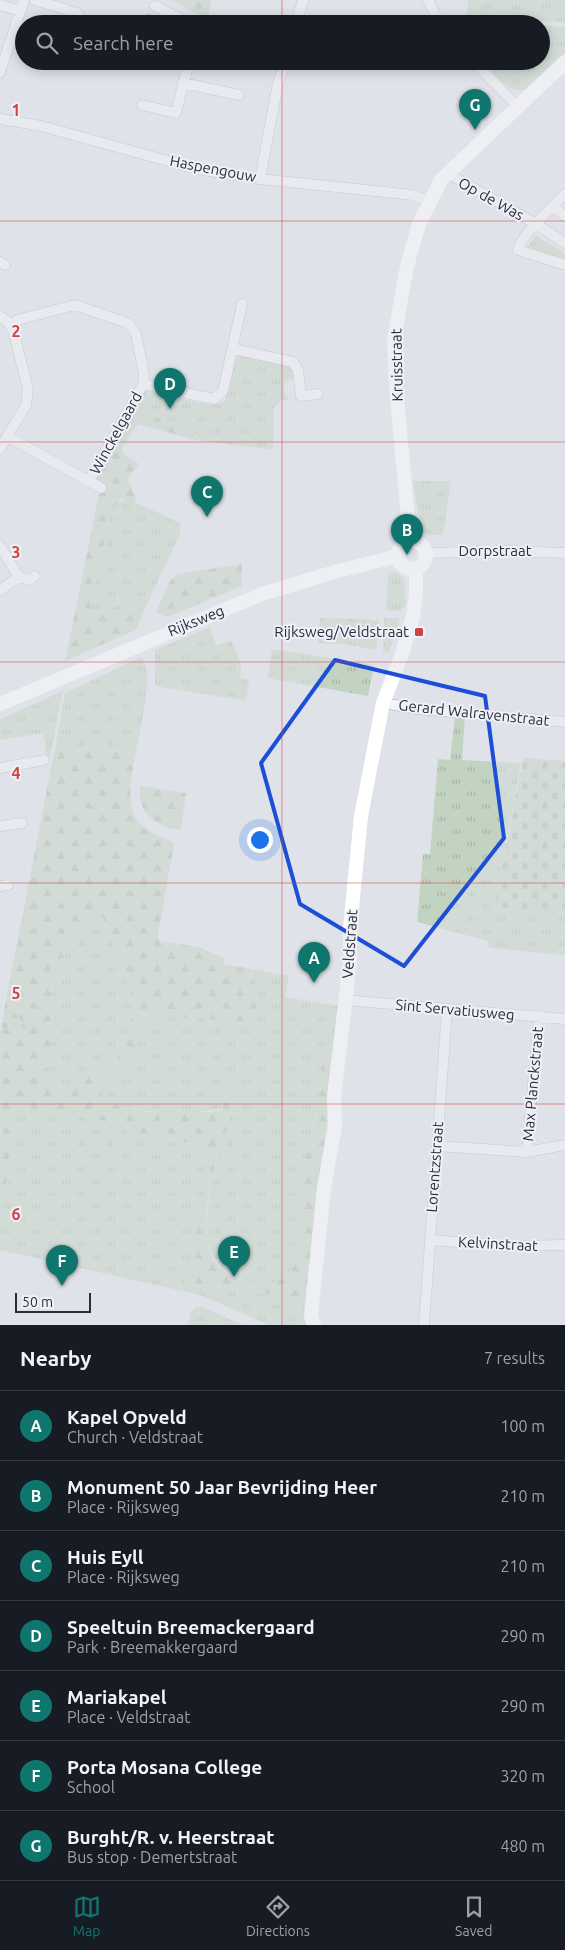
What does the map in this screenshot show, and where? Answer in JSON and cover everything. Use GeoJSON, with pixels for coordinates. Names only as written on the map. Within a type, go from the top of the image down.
{"type":"FeatureCollection","features":[{"type":"Feature","properties":{"kind":"street"},"geometry":{"type":"LineString","coordinates":[[21,15],[24,0]]}},
{"type":"Feature","properties":{"kind":"street"},"geometry":{"type":"LineString","coordinates":[[35,0],[78,15]]}},
{"type":"Feature","properties":{"kind":"street"},"geometry":{"type":"LineString","coordinates":[[299,15],[303,0]]}},
{"type":"Feature","properties":{"kind":"street"},"geometry":{"type":"LineString","coordinates":[[428,0],[436,15]]}},
{"type":"Feature","properties":{"kind":"street"},"geometry":{"type":"LineString","coordinates":[[0,4],[21,11]]}},
{"type":"Feature","properties":{"kind":"street"},"geometry":{"type":"LineString","coordinates":[[155,6],[173,15]]}},
{"type":"Feature","properties":{"kind":"street"},"geometry":{"type":"LineString","coordinates":[[0,72],[15,39]]}},
{"type":"Feature","properties":{"kind":"street","name":"Kruisstraat"},"geometry":{"type":"LineString","coordinates":[[410,541],[396,387],[394,340],[407,266],[430,197],[447,174],[565,62]]}},
{"type":"Feature","properties":{"kind":"street"},"geometry":{"type":"LineString","coordinates":[[142,105],[176,113],[187,70]]}},
{"type":"Feature","properties":{"kind":"street"},"geometry":{"type":"LineString","coordinates":[[260,179],[278,83],[283,70]]}},
{"type":"Feature","properties":{"kind":"street"},"geometry":{"type":"LineString","coordinates":[[482,70],[518,107]]}},
{"type":"Feature","properties":{"kind":"street"},"geometry":{"type":"LineString","coordinates":[[183,83],[239,95]]}},
{"type":"Feature","properties":{"kind":"street","name":"Haspengouw"},"geometry":{"type":"LineString","coordinates":[[0,119],[41,126],[197,169],[260,179],[430,197]]}},
{"type":"Feature","properties":{"kind":"street","name":"Op de Was"},"geometry":{"type":"LineString","coordinates":[[447,174],[536,224],[565,243]]}},
{"type":"Feature","properties":{"kind":"street"},"geometry":{"type":"LineString","coordinates":[[536,224],[565,194]]}},
{"type":"Feature","properties":{"kind":"street"},"geometry":{"type":"LineString","coordinates":[[553,207],[565,216]]}},
{"type":"Feature","properties":{"kind":"street","name":"Op de Was"},"geometry":{"type":"LineString","coordinates":[[536,224],[519,245],[518,250],[565,264]]}},
{"type":"Feature","properties":{"kind":"street"},"geometry":{"type":"LineString","coordinates":[[10,325],[17,320],[75,306],[128,323],[136,334],[144,374],[143,384],[216,398],[223,391],[242,304]]}},
{"type":"Feature","properties":{"kind":"street"},"geometry":{"type":"LineString","coordinates":[[0,316],[10,325],[28,393],[26,404],[0,449]]}},
{"type":"Feature","properties":{"kind":"street"},"geometry":{"type":"LineString","coordinates":[[233,349],[291,361],[298,370],[301,396],[318,394]]}},
{"type":"Feature","properties":{"kind":"street","name":"Winckelgaard"},"geometry":{"type":"LineString","coordinates":[[89,481],[143,384]]}},
{"type":"Feature","properties":{"kind":"street","name":"Winckelgaard"},"geometry":{"type":"LineString","coordinates":[[7,436],[101,488]]}},
{"type":"Feature","properties":{"kind":"street"},"geometry":{"type":"LineString","coordinates":[[410,541],[419,542],[426,553],[423,563],[416,568],[403,566],[398,556],[401,546],[410,541]]}},
{"type":"Feature","properties":{"kind":"street"},"geometry":{"type":"LineString","coordinates":[[0,546],[19,577],[29,580],[35,576]]}},
{"type":"Feature","properties":{"kind":"street","name":"Dorpstraat"},"geometry":{"type":"LineString","coordinates":[[426,553],[505,550],[565,552]]}},
{"type":"Feature","properties":{"kind":"street","name":"Rijksweg"},"geometry":{"type":"LineString","coordinates":[[0,704],[262,594],[338,570],[398,556]]}},
{"type":"Feature","properties":{"kind":"street","name":"Veldstraat"},"geometry":{"type":"LineString","coordinates":[[314,1325],[312,1319],[313,1298],[324,1188],[335,1126],[334,1097],[345,1000],[361,816],[383,703],[411,625],[416,594],[416,568]]}},
{"type":"Feature","properties":{"kind":"street"},"geometry":{"type":"LineString","coordinates":[[0,590],[19,577]]}},
{"type":"Feature","properties":{"kind":"street","name":"Gerard Walravenstraat"},"geometry":{"type":"LineString","coordinates":[[383,703],[418,709],[565,722]]}},
{"type":"Feature","properties":{"kind":"street"},"geometry":{"type":"LineString","coordinates":[[0,768],[44,760]]}},
{"type":"Feature","properties":{"kind":"street"},"geometry":{"type":"LineString","coordinates":[[0,826],[22,823]]}},
{"type":"Feature","properties":{"kind":"street","name":"Sint Servatiusweg"},"geometry":{"type":"LineString","coordinates":[[345,1000],[565,1019]]}},
{"type":"Feature","properties":{"kind":"street","name":"Lorentzstraat"},"geometry":{"type":"LineString","coordinates":[[424,1325],[447,1010]]}},
{"type":"Feature","properties":{"kind":"street","name":"Max Planckstraat"},"geometry":{"type":"LineString","coordinates":[[526,1152],[538,1016]]}},
{"type":"Feature","properties":{"kind":"street"},"geometry":{"type":"LineString","coordinates":[[437,1146],[526,1152],[565,1145]]}},
{"type":"Feature","properties":{"kind":"street","name":"Kelvinstraat"},"geometry":{"type":"LineString","coordinates":[[430,1240],[506,1246],[565,1245]]}},
{"type":"Feature","properties":{"kind":"highlighted area"},"geometry":{"type":"Polygon","coordinates":[[[335,660],[485,696],[504,838],[404,966],[300,904],[261,763],[335,660]]]}},
{"type":"Feature","properties":{"kind":"green space"},"geometry":{"type":"Polygon","coordinates":[[[171,0],[211,0],[209,15],[199,15],[171,0]]]}},
{"type":"Feature","properties":{"kind":"green space"},"geometry":{"type":"Polygon","coordinates":[[[468,0],[565,0],[565,23],[550,22],[550,15],[467,15],[468,0]]]}},
{"type":"Feature","properties":{"kind":"green space"},"geometry":{"type":"Polygon","coordinates":[[[550,26],[565,27],[565,52],[550,66],[550,26]]]}},
{"type":"Feature","properties":{"kind":"green space"},"geometry":{"type":"Polygon","coordinates":[[[491,70],[546,70],[524,90],[511,89],[501,82],[491,70]]]}},
{"type":"Feature","properties":{"kind":"green space"},"geometry":{"type":"Polygon","coordinates":[[[536,236],[565,253],[565,260],[526,249],[536,236]]]}},
{"type":"Feature","properties":{"kind":"green space"},"geometry":{"type":"Polygon","coordinates":[[[239,355],[293,366],[295,378],[286,382],[283,388],[288,399],[281,401],[274,408],[273,450],[195,440],[197,435],[132,410],[144,391],[211,405],[225,402],[231,365],[239,355]]]}},
{"type":"Feature","properties":{"kind":"green space"},"geometry":{"type":"Polygon","coordinates":[[[132,410],[196,430],[195,440],[138,424],[122,448],[123,453],[139,464],[130,475],[129,482],[136,499],[134,502],[126,498],[120,499],[111,511],[90,606],[95,613],[129,604],[145,608],[136,630],[65,661],[101,485],[95,479],[132,410]]]}},
{"type":"Feature","properties":{"kind":"green space"},"geometry":{"type":"Polygon","coordinates":[[[413,481],[451,481],[443,535],[427,535],[421,529],[413,481]]]}},
{"type":"Feature","properties":{"kind":"green space"},"geometry":{"type":"Polygon","coordinates":[[[126,498],[180,523],[180,534],[145,608],[129,604],[95,613],[90,606],[90,598],[111,511],[115,504],[126,498]]]}},
{"type":"Feature","properties":{"kind":"green space"},"geometry":{"type":"Polygon","coordinates":[[[242,564],[242,586],[167,617],[156,612],[170,581],[177,574],[242,564]]]}},
{"type":"Feature","properties":{"kind":"green space"},"geometry":{"type":"Polygon","coordinates":[[[396,572],[404,579],[406,604],[401,611],[386,610],[388,573],[396,572]]]}},
{"type":"Feature","properties":{"kind":"green space"},"geometry":{"type":"Polygon","coordinates":[[[320,618],[379,620],[376,650],[345,644],[318,643],[320,618]]]}},
{"type":"Feature","properties":{"kind":"green space"},"geometry":{"type":"Polygon","coordinates":[[[384,618],[400,618],[389,653],[383,652],[384,618]]]}},
{"type":"Feature","properties":{"kind":"green space"},"geometry":{"type":"Polygon","coordinates":[[[210,627],[216,645],[232,641],[241,665],[240,678],[249,680],[246,701],[155,686],[155,650],[210,627]]]}},
{"type":"Feature","properties":{"kind":"green space"},"geometry":{"type":"Polygon","coordinates":[[[272,649],[374,665],[368,696],[268,678],[272,649]]]}},
{"type":"Feature","properties":{"kind":"green space"},"geometry":{"type":"Polygon","coordinates":[[[141,657],[145,664],[147,688],[136,752],[55,748],[65,693],[141,657]]]}},
{"type":"Feature","properties":{"kind":"green space"},"geometry":{"type":"Polygon","coordinates":[[[63,691],[50,757],[47,757],[43,733],[0,740],[0,719],[63,691]]]}},
{"type":"Feature","properties":{"kind":"green space"},"geometry":{"type":"Polygon","coordinates":[[[455,717],[465,717],[462,760],[521,763],[494,907],[565,914],[565,955],[489,948],[488,941],[417,922],[423,854],[430,854],[438,759],[450,760],[455,717]]]}},
{"type":"Feature","properties":{"kind":"green space"},"geometry":{"type":"Polygon","coordinates":[[[55,748],[136,752],[130,789],[135,817],[148,830],[174,843],[158,935],[159,941],[199,947],[224,958],[223,964],[252,969],[251,978],[259,993],[253,1022],[146,1015],[128,1060],[101,1094],[104,1100],[109,1103],[148,1112],[211,1112],[220,1110],[224,1096],[229,1089],[240,1084],[213,1175],[206,1213],[206,1232],[212,1258],[219,1267],[229,1275],[241,1280],[254,1284],[266,1284],[278,1281],[288,1275],[296,1261],[306,1154],[312,1145],[322,1061],[325,1052],[335,1042],[309,1300],[186,1282],[210,1168],[210,1155],[201,1145],[125,1132],[116,1123],[17,1105],[3,1203],[0,1203],[0,1032],[1,1028],[29,1032],[6,1000],[55,748]],[[90,912],[64,952],[51,993],[54,1022],[50,1049],[45,1052],[45,1064],[52,1079],[62,1084],[71,1084],[82,1076],[104,1071],[112,1065],[123,1049],[130,1028],[133,1009],[131,991],[120,959],[100,914],[90,912]]]}},
{"type":"Feature","properties":{"kind":"green space"},"geometry":{"type":"Polygon","coordinates":[[[523,758],[565,761],[565,914],[494,907],[523,758]]]}},
{"type":"Feature","properties":{"kind":"green space"},"geometry":{"type":"Polygon","coordinates":[[[140,786],[186,793],[181,830],[163,825],[150,817],[141,804],[140,786]]]}},
{"type":"Feature","properties":{"kind":"green space"},"geometry":{"type":"Polygon","coordinates":[[[90,912],[100,914],[103,918],[120,959],[131,991],[133,1001],[132,1018],[123,1049],[112,1065],[104,1071],[84,1075],[71,1085],[68,1085],[52,1079],[45,1064],[45,1052],[50,1049],[54,1022],[51,993],[64,952],[90,912]]]}},
{"type":"Feature","properties":{"kind":"green space"},"geometry":{"type":"Polygon","coordinates":[[[252,969],[289,976],[285,997],[339,1006],[335,1042],[322,1061],[312,1145],[306,1154],[296,1261],[287,1276],[275,1283],[262,1284],[248,1282],[222,1268],[213,1257],[208,1244],[207,1211],[210,1192],[218,1153],[235,1103],[221,1108],[189,1113],[156,1112],[109,1103],[104,1100],[101,1094],[104,1087],[134,1049],[146,1014],[253,1022],[252,969]]]}},
{"type":"Feature","properties":{"kind":"green space"},"geometry":{"type":"Polygon","coordinates":[[[6,1000],[29,1032],[1,1028],[6,1000]]]}},
{"type":"Feature","properties":{"kind":"green space"},"geometry":{"type":"Polygon","coordinates":[[[17,1105],[116,1123],[126,1132],[204,1147],[210,1155],[210,1168],[186,1282],[309,1300],[306,1325],[269,1325],[200,1295],[0,1250],[0,1203],[3,1202],[17,1105]]]}},
{"type":"Feature","properties":{"kind":"green space"},"geometry":{"type":"Polygon","coordinates":[[[196,1307],[203,1307],[242,1325],[188,1325],[191,1312],[196,1307]]]}},
{"type":"Feature","properties":{"kind":"tunnel"},"geometry":{"type":"LineString","coordinates":[[152,15],[155,6]]}},
{"type":"Feature","properties":{"kind":"place","name":"Burght/R. v. Heerstraat"},"geometry":{"type":"Point","coordinates":[475,130]}},
{"type":"Feature","properties":{"kind":"place","name":"Speeltuin Breemackergaard"},"geometry":{"type":"Point","coordinates":[170,409]}},
{"type":"Feature","properties":{"kind":"place","name":"Huis Eyll"},"geometry":{"type":"Point","coordinates":[207,517]}},
{"type":"Feature","properties":{"kind":"place","name":"Monument 50 Jaar Bevrijding Heer"},"geometry":{"type":"Point","coordinates":[407,555]}},
{"type":"Feature","properties":{"kind":"place","name":"Rijksweg/Veldstraat"},"geometry":{"type":"Point","coordinates":[419,632]}},
{"type":"Feature","properties":{"kind":"place","name":"Kapel Opveld"},"geometry":{"type":"Point","coordinates":[314,983]}},
{"type":"Feature","properties":{"kind":"place","name":"Mariakapel"},"geometry":{"type":"Point","coordinates":[234,1277]}},
{"type":"Feature","properties":{"kind":"place","name":"Porta Mosana College"},"geometry":{"type":"Point","coordinates":[62,1286]}}]}
